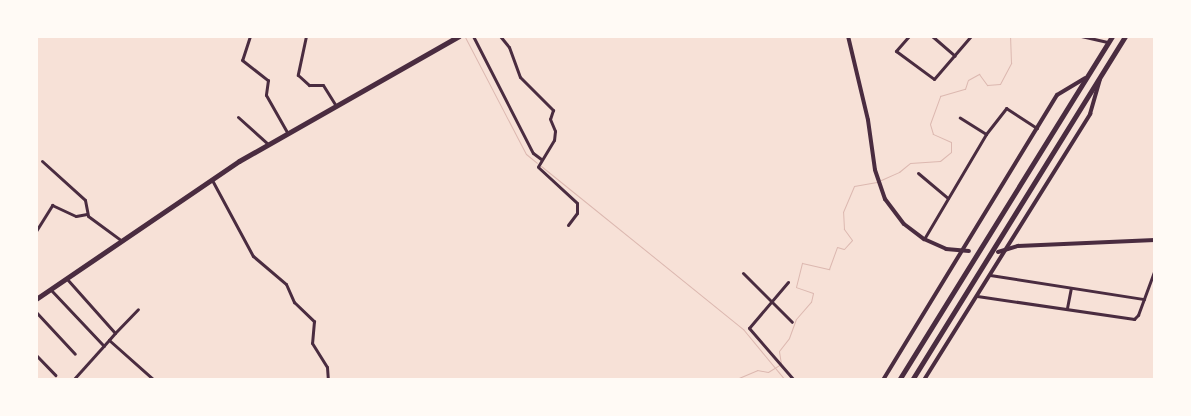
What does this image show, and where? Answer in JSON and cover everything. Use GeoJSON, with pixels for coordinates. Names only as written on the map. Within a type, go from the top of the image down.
{"type":"FeatureCollection","features":[{"type":"Feature","properties":{"kind":"main road"},"geometry":{"type":"LineString","coordinates":[[36,299],[267,143],[459,36]]}},
{"type":"Feature","properties":{"kind":"main road"},"geometry":{"type":"LineString","coordinates":[[899,380],[1112,36]]}},
{"type":"Feature","properties":{"kind":"main road"},"geometry":{"type":"LineString","coordinates":[[912,380],[1125,36]]}},
{"type":"Feature","properties":{"kind":"street"},"geometry":{"type":"LineString","coordinates":[[250,36],[242,60],[267,77],[266,95],[287,132]]}},
{"type":"Feature","properties":{"kind":"street"},"geometry":{"type":"LineString","coordinates":[[306,36],[298,76],[309,85],[323,85],[336,106]]}},
{"type":"Feature","properties":{"kind":"street"},"geometry":{"type":"LineString","coordinates":[[473,36],[533,153],[542,159]]}},
{"type":"Feature","properties":{"kind":"street"},"geometry":{"type":"LineString","coordinates":[[500,36],[509,47],[520,77],[553,110],[550,119],[556,134],[538,166],[543,173],[577,203],[577,213],[568,225]]}},
{"type":"Feature","properties":{"kind":"street"},"geometry":{"type":"LineString","coordinates":[[848,36],[868,120],[875,170],[885,199],[904,224],[924,239],[946,249],[969,251]]}},
{"type":"Feature","properties":{"kind":"street"},"geometry":{"type":"LineString","coordinates":[[909,36],[896,51],[934,79],[972,36]]}},
{"type":"Feature","properties":{"kind":"street"},"geometry":{"type":"LineString","coordinates":[[932,36],[955,56]]}},
{"type":"Feature","properties":{"kind":"street"},"geometry":{"type":"LineString","coordinates":[[1081,36],[1108,43]]}},
{"type":"Feature","properties":{"kind":"street"},"geometry":{"type":"LineString","coordinates":[[924,380],[1008,249],[1090,114],[1098,96],[1101,72]]}},
{"type":"Feature","properties":{"kind":"street"},"geometry":{"type":"LineString","coordinates":[[883,380],[961,250],[1063,89],[1085,78]]}},
{"type":"Feature","properties":{"kind":"street"},"geometry":{"type":"LineString","coordinates":[[924,239],[986,134],[1006,108],[1037,128]]}},
{"type":"Feature","properties":{"kind":"street"},"geometry":{"type":"LineString","coordinates":[[238,116],[267,143]]}},
{"type":"Feature","properties":{"kind":"street"},"geometry":{"type":"LineString","coordinates":[[960,118],[986,134]]}},
{"type":"Feature","properties":{"kind":"street"},"geometry":{"type":"LineString","coordinates":[[42,161],[85,200],[87,214],[122,241]]}},
{"type":"Feature","properties":{"kind":"street"},"geometry":{"type":"LineString","coordinates":[[918,173],[948,198]]}},
{"type":"Feature","properties":{"kind":"street"},"geometry":{"type":"LineString","coordinates":[[212,180],[253,256],[286,284],[294,302],[314,321],[312,343],[327,367],[328,380]]}},
{"type":"Feature","properties":{"kind":"street"},"geometry":{"type":"LineString","coordinates":[[36,231],[52,205],[76,216],[87,214]]}},
{"type":"Feature","properties":{"kind":"street"},"geometry":{"type":"LineString","coordinates":[[36,214],[43,217]]}},
{"type":"Feature","properties":{"kind":"street"},"geometry":{"type":"LineString","coordinates":[[998,252],[1008,249],[1155,240]]}},
{"type":"Feature","properties":{"kind":"street"},"geometry":{"type":"LineString","coordinates":[[977,296],[1134,319],[1155,269]]}},
{"type":"Feature","properties":{"kind":"street"},"geometry":{"type":"LineString","coordinates":[[743,273],[792,322]]}},
{"type":"Feature","properties":{"kind":"street"},"geometry":{"type":"LineString","coordinates":[[990,275],[1144,299]]}},
{"type":"Feature","properties":{"kind":"street"},"geometry":{"type":"LineString","coordinates":[[67,279],[115,333]]}},
{"type":"Feature","properties":{"kind":"street"},"geometry":{"type":"LineString","coordinates":[[788,282],[749,328],[794,380]]}},
{"type":"Feature","properties":{"kind":"street"},"geometry":{"type":"LineString","coordinates":[[1067,308],[1071,288]]}},
{"type":"Feature","properties":{"kind":"street"},"geometry":{"type":"LineString","coordinates":[[51,290],[104,346]]}},
{"type":"Feature","properties":{"kind":"street"},"geometry":{"type":"LineString","coordinates":[[73,380],[138,309]]}},
{"type":"Feature","properties":{"kind":"street"},"geometry":{"type":"LineString","coordinates":[[36,312],[75,354]]}},
{"type":"Feature","properties":{"kind":"street"},"geometry":{"type":"LineString","coordinates":[[109,340],[154,380]]}},
{"type":"Feature","properties":{"kind":"street"},"geometry":{"type":"LineString","coordinates":[[36,355],[55,375]]}},
{"type":"Feature","properties":{"kind":"waterway"},"geometry":{"type":"LineString","coordinates":[[881,180],[899,172],[910,163],[940,161],[951,152],[951,142],[933,134],[930,124],[940,96],[965,89],[968,80],[979,74],[987,85],[1000,84],[1011,63],[1010,36]]}},
{"type":"Feature","properties":{"kind":"waterway"},"geometry":{"type":"LineString","coordinates":[[465,37],[526,154],[537,163]]}},
{"type":"Feature","properties":{"kind":"waterway"},"geometry":{"type":"LineString","coordinates":[[541,166],[743,329],[785,380]]}},
{"type":"Feature","properties":{"kind":"waterway"},"geometry":{"type":"LineString","coordinates":[[734,380],[757,370],[768,372],[781,364],[779,351],[789,338],[796,319],[811,302],[813,293],[796,287],[802,263],[829,269],[837,247],[844,249],[852,240],[844,229],[843,212],[854,186],[877,182]]}}]}
